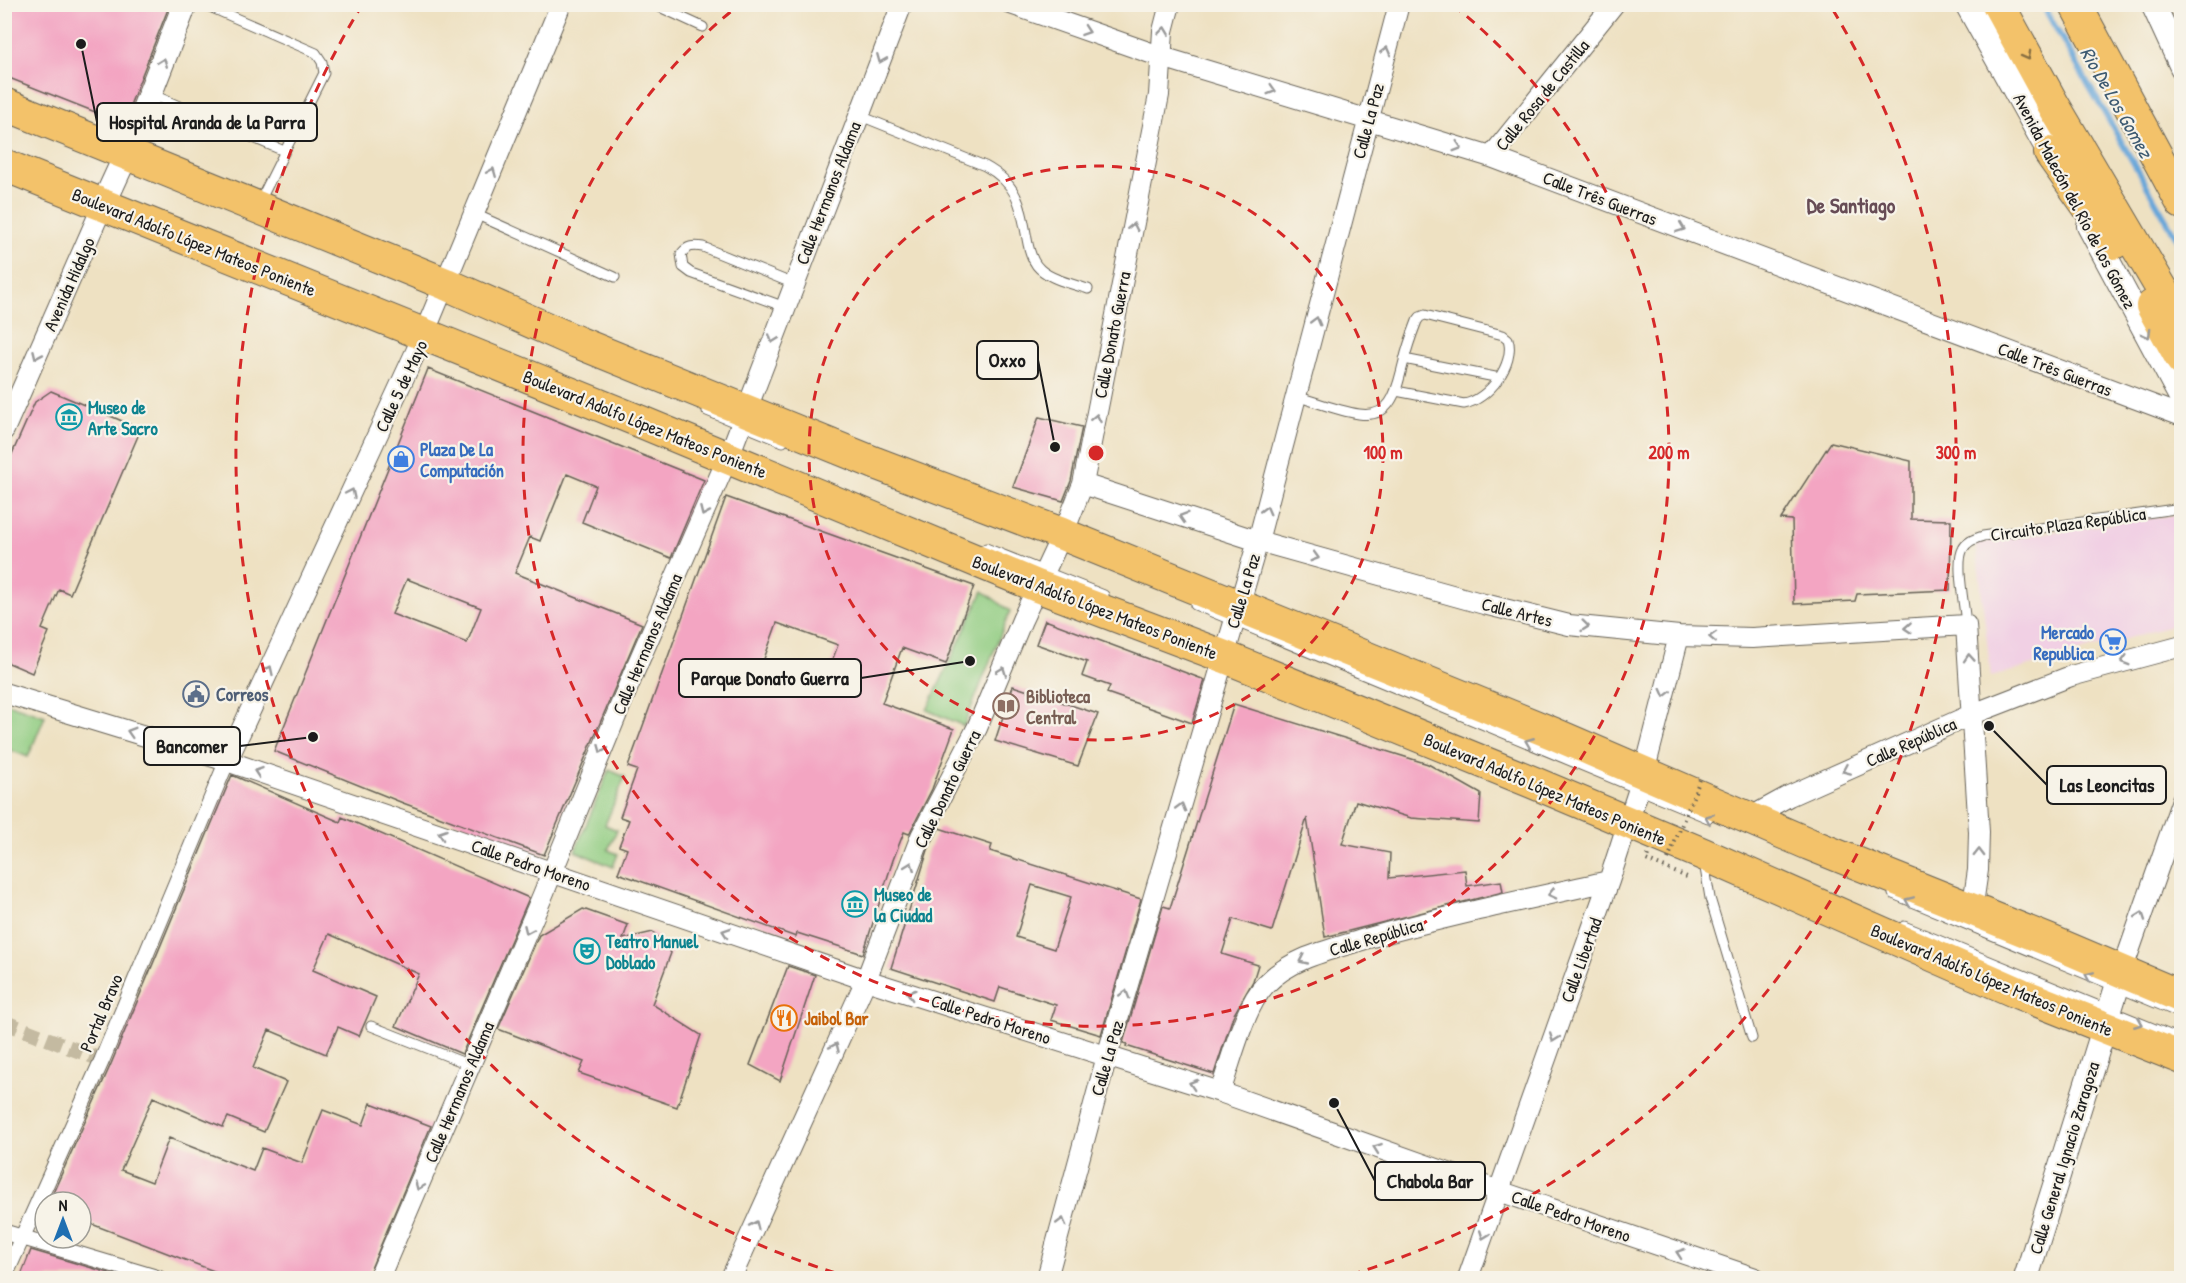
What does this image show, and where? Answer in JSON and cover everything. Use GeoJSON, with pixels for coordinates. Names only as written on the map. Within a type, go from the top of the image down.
{"type":"FeatureCollection","features":[{"type":"Feature","properties":{"kind":"main road","name":"Avenida Malecón del Río de los Gómez"},"geometry":{"type":"LineString","coordinates":[[1998,4],[2054,106],[2181,323]]}},
{"type":"Feature","properties":{"kind":"main road"},"geometry":{"type":"LineString","coordinates":[[2075,4],[2181,203]]}},
{"type":"Feature","properties":{"kind":"main road"},"geometry":{"type":"LineString","coordinates":[[4,104],[122,165],[256,208],[442,293],[577,342],[744,418],[874,463],[1058,544],[1552,733],[1642,781],[1734,820],[2048,940],[2119,980],[2181,997]]}},
{"type":"Feature","properties":{"kind":"main road"},"geometry":{"type":"LineString","coordinates":[[2050,153],[2119,250],[2181,360]]}},
{"type":"Feature","properties":{"kind":"main road","name":"Boulevard Adolfo López Mateos Poniente"},"geometry":{"type":"LineString","coordinates":[[4,165],[108,197],[428,326],[1041,579],[1228,647],[1532,782],[1631,815],[1695,865],[2021,994],[2107,1020],[2181,1058]]}},
{"type":"Feature","properties":{"kind":"street","name":"Avenida Hidalgo"},"geometry":{"type":"LineString","coordinates":[[4,430],[122,165],[184,4]]}},
{"type":"Feature","properties":{"kind":"street","name":"Calle 5 de Mayo"},"geometry":{"type":"LineString","coordinates":[[227,761],[428,326],[561,4]]}},
{"type":"Feature","properties":{"kind":"street","name":"Calle Hermanos Aldama"},"geometry":{"type":"LineString","coordinates":[[380,1278],[634,672],[731,451],[902,4]]}},
{"type":"Feature","properties":{"kind":"street","name":"Calle Três Guerras"},"geometry":{"type":"LineString","coordinates":[[1011,4],[1162,57],[1491,157],[2181,416]]}},
{"type":"Feature","properties":{"kind":"street","name":"Calle Donato Guerra"},"geometry":{"type":"LineString","coordinates":[[731,1278],[866,980],[921,836],[977,728],[1083,484],[1159,95],[1163,31],[1170,4]]}},
{"type":"Feature","properties":{"kind":"street","name":"Calle La Paz"},"geometry":{"type":"LineString","coordinates":[[1047,1278],[1107,1056],[1258,542],[1399,4]]}},
{"type":"Feature","properties":{"kind":"street","name":"Calle Rosa de Castilla"},"geometry":{"type":"LineString","coordinates":[[1491,157],[1614,4]]}},
{"type":"Feature","properties":{"kind":"street","name":"Avenida Malecón del Río de los Gómez"},"geometry":{"type":"LineString","coordinates":[[1967,4],[2050,153],[2181,399]]}},
{"type":"Feature","properties":{"kind":"street"},"geometry":{"type":"LineString","coordinates":[[2153,4],[2181,68]]}},
{"type":"Feature","properties":{"kind":"street","name":"Calle Artes"},"geometry":{"type":"LineString","coordinates":[[1083,484],[1258,542],[1569,625],[1679,636],[1752,638],[1966,625]]}},
{"type":"Feature","properties":{"kind":"street","name":"Circuito Plaza República"},"geometry":{"type":"LineString","coordinates":[[1966,625],[1979,832],[1978,870],[1972,911]]}},
{"type":"Feature","properties":{"kind":"street","name":"Calle Libertad"},"geometry":{"type":"LineString","coordinates":[[1468,1278],[1631,815],[1642,781],[1679,636]]}},
{"type":"Feature","properties":{"kind":"street","name":"Calle República"},"geometry":{"type":"LineString","coordinates":[[1734,820],[1973,714],[2071,676],[2181,646]]}},
{"type":"Feature","properties":{"kind":"street","name":"Calle Pedro Moreno"},"geometry":{"type":"LineString","coordinates":[[4,693],[227,761],[866,980],[1220,1092],[1499,1191],[1755,1278]]}},
{"type":"Feature","properties":{"kind":"street","name":"Portal Bravo"},"geometry":{"type":"LineString","coordinates":[[4,1278],[102,1060],[227,761]]}},
{"type":"Feature","properties":{"kind":"street","name":"Calle General Ignacio Zaragoza"},"geometry":{"type":"LineString","coordinates":[[2026,1278],[2119,980],[2181,800]]}},
{"type":"Feature","properties":{"kind":"street","name":"Calle República"},"geometry":{"type":"LineString","coordinates":[[1220,1092],[1252,1003],[1265,984],[1283,969],[1311,956],[1411,926],[1609,881]]}},
{"type":"Feature","properties":{"kind":"street"},"geometry":{"type":"LineString","coordinates":[[4,1232],[158,1278]]}},
{"type":"Feature","properties":{"kind":"lane"},"geometry":{"type":"LineString","coordinates":[[203,4],[316,52],[322,62],[324,73],[256,208]]}},
{"type":"Feature","properties":{"kind":"lane"},"geometry":{"type":"LineString","coordinates":[[653,4],[703,27]]}},
{"type":"Feature","properties":{"kind":"lane"},"geometry":{"type":"LineString","coordinates":[[151,94],[284,151]]}},
{"type":"Feature","properties":{"kind":"lane"},"geometry":{"type":"LineString","coordinates":[[858,115],[1000,174],[1013,188],[1020,202],[1030,254],[1039,268],[1049,275],[1088,289]]}},
{"type":"Feature","properties":{"kind":"lane"},"geometry":{"type":"LineString","coordinates":[[475,214],[615,277]]}},
{"type":"Feature","properties":{"kind":"lane"},"geometry":{"type":"LineString","coordinates":[[785,307],[690,273],[683,267],[681,254],[685,248],[694,245],[703,247],[794,284]]}},
{"type":"Feature","properties":{"kind":"lane"},"geometry":{"type":"LineString","coordinates":[[1296,396],[1359,414],[1371,414],[1382,410],[1391,401],[1396,391],[1404,359],[1420,316],[1425,315],[1503,335],[1508,339],[1510,350],[1500,378],[1482,396],[1471,402],[1464,404],[1396,391]]}},
{"type":"Feature","properties":{"kind":"lane"},"geometry":{"type":"LineString","coordinates":[[1404,359],[1500,378]]}},
{"type":"Feature","properties":{"kind":"lane"},"geometry":{"type":"LineString","coordinates":[[697,407],[744,418],[795,447]]}},
{"type":"Feature","properties":{"kind":"lane","name":"Circuito Plaza República"},"geometry":{"type":"LineString","coordinates":[[1966,625],[1960,561],[1962,549],[1968,542],[1983,536],[2181,508]]}},
{"type":"Feature","properties":{"kind":"lane"},"geometry":{"type":"LineString","coordinates":[[977,544],[1041,579],[1111,597]]}},
{"type":"Feature","properties":{"kind":"lane"},"geometry":{"type":"LineString","coordinates":[[1182,599],[1236,614]]}},
{"type":"Feature","properties":{"kind":"lane"},"geometry":{"type":"LineString","coordinates":[[1695,865],[1710,898],[1752,1038]]}},
{"type":"Feature","properties":{"kind":"lane"},"geometry":{"type":"LineString","coordinates":[[1885,891],[2119,980],[2181,1014]]}},
{"type":"Feature","properties":{"kind":"lane"},"geometry":{"type":"LineString","coordinates":[[1893,921],[2107,1020],[2181,1040]]}},
{"type":"Feature","properties":{"kind":"lane"},"geometry":{"type":"LineString","coordinates":[[371,1026],[470,1065]]}},
{"type":"Feature","properties":{"kind":"path"},"geometry":{"type":"LineString","coordinates":[[1668,859],[1701,777]]}},
{"type":"Feature","properties":{"kind":"path"},"geometry":{"type":"LineString","coordinates":[[1646,860],[1695,865]]}},
{"type":"Feature","properties":{"kind":"shaded area","name":"Mercado Republica"},"geometry":{"type":"Polygon","coordinates":[[[2181,514],[2181,623],[1991,677],[1976,543],[2181,514]]]}},
{"type":"Feature","properties":{"kind":"green space"},"geometry":{"type":"Polygon","coordinates":[[[983,591],[1010,611],[964,726],[927,710],[983,591]]]}},
{"type":"Feature","properties":{"kind":"green space"},"geometry":{"type":"Polygon","coordinates":[[[4,702],[45,716],[28,757],[5,748],[4,702]]]}},
{"type":"Feature","properties":{"kind":"green space"},"geometry":{"type":"Polygon","coordinates":[[[609,770],[625,777],[605,825],[617,830],[608,850],[618,854],[613,867],[575,851],[609,770]]]}},
{"type":"Feature","properties":{"kind":"building"},"geometry":{"type":"Polygon","coordinates":[[[8,4],[170,4],[123,123],[4,76],[4,13],[8,4]]]}},
{"type":"Feature","properties":{"kind":"building"},"geometry":{"type":"Polygon","coordinates":[[[428,369],[704,480],[671,558],[582,522],[596,486],[567,474],[540,541],[530,537],[515,573],[642,624],[544,855],[403,803],[274,751],[428,369]],[[407,579],[392,614],[467,643],[481,608],[407,579]]]}},
{"type":"Feature","properties":{"kind":"building"},"geometry":{"type":"Polygon","coordinates":[[[51,391],[141,429],[70,594],[59,589],[42,629],[49,632],[32,673],[4,661],[4,472],[35,402],[51,391]]]}},
{"type":"Feature","properties":{"kind":"building"},"geometry":{"type":"Polygon","coordinates":[[[1039,417],[1082,427],[1071,481],[1063,501],[1013,487],[1039,417]]]}},
{"type":"Feature","properties":{"kind":"building"},"geometry":{"type":"Polygon","coordinates":[[[1831,442],[1911,461],[1911,519],[1951,520],[1950,590],[1857,594],[1855,601],[1794,604],[1792,520],[1781,519],[1831,442]]]}},
{"type":"Feature","properties":{"kind":"building"},"geometry":{"type":"Polygon","coordinates":[[[726,497],[974,586],[946,664],[902,648],[882,703],[954,729],[932,789],[909,834],[904,832],[863,954],[797,933],[796,937],[618,873],[627,849],[619,846],[629,820],[620,817],[637,770],[628,767],[726,497]],[[777,623],[760,670],[810,688],[814,679],[824,682],[838,645],[777,623]]]}},
{"type":"Feature","properties":{"kind":"building"},"geometry":{"type":"Polygon","coordinates":[[[1045,620],[1205,680],[1192,723],[1107,693],[1110,686],[1082,676],[1087,662],[1036,644],[1045,620]]]}},
{"type":"Feature","properties":{"kind":"building"},"geometry":{"type":"Polygon","coordinates":[[[1013,686],[1098,714],[1078,766],[995,741],[1013,686]]]}},
{"type":"Feature","properties":{"kind":"building"},"geometry":{"type":"Polygon","coordinates":[[[1234,704],[1428,764],[1481,794],[1479,823],[1411,818],[1356,801],[1342,844],[1390,853],[1389,878],[1465,870],[1467,886],[1501,881],[1503,892],[1325,937],[1307,818],[1272,931],[1233,919],[1222,954],[1258,965],[1253,981],[1233,1016],[1214,1074],[1126,1046],[1127,1044],[1123,1043],[1163,906],[1170,908],[1234,704]]]}},
{"type":"Feature","properties":{"kind":"building"},"geometry":{"type":"Polygon","coordinates":[[[232,775],[340,822],[342,817],[529,898],[462,1054],[396,1026],[419,974],[329,934],[313,970],[376,997],[359,1036],[338,1027],[326,1054],[269,1030],[253,1068],[286,1082],[264,1132],[228,1117],[223,1127],[153,1097],[121,1170],[152,1182],[169,1138],[253,1171],[262,1148],[302,1163],[323,1110],[363,1125],[371,1103],[431,1126],[367,1278],[232,1278],[93,1225],[93,1190],[54,1190],[111,1064],[232,775]]]}},
{"type":"Feature","properties":{"kind":"building"},"geometry":{"type":"Polygon","coordinates":[[[939,828],[992,845],[990,851],[1141,899],[1101,1035],[1051,1020],[1056,1005],[1000,987],[995,1002],[891,968],[928,850],[939,828]],[[1032,885],[1016,937],[1054,949],[1071,897],[1032,885]]]}},
{"type":"Feature","properties":{"kind":"building"},"geometry":{"type":"Polygon","coordinates":[[[583,909],[628,925],[623,939],[653,932],[671,953],[652,1004],[701,1035],[677,1107],[579,1073],[584,1062],[498,1029],[539,935],[583,909]]]}},
{"type":"Feature","properties":{"kind":"building","name":"Jaibol Bar"},"geometry":{"type":"Polygon","coordinates":[[[788,966],[815,975],[780,1081],[750,1065],[788,966]]]}},
{"type":"Feature","properties":{"kind":"building"},"geometry":{"type":"Polygon","coordinates":[[[31,1250],[126,1278],[20,1278],[31,1250]]]}},
{"type":"Feature","properties":{"kind":"waterway","name":"Rio De Los Gomez"},"geometry":{"type":"LineString","coordinates":[[2042,4],[2182,247]]}},
{"type":"Feature","properties":{"kind":"tunnel"},"geometry":{"type":"LineString","coordinates":[[4,1022],[102,1060]]}},
{"type":"Feature","properties":{"kind":"place","name":"Hospital Aranda de la Parra"},"geometry":{"type":"Point","coordinates":[81,44]}},
{"type":"Feature","properties":{"kind":"place","name":"Museo de Arte Sacro"},"geometry":{"type":"Point","coordinates":[69,417]}},
{"type":"Feature","properties":{"kind":"place","name":"Oxxo"},"geometry":{"type":"Point","coordinates":[1055,447]}},
{"type":"Feature","properties":{"kind":"place","name":"Plaza De La Computación"},"geometry":{"type":"Point","coordinates":[401,459]}},
{"type":"Feature","properties":{"kind":"place","name":"Mercado Republica"},"geometry":{"type":"Point","coordinates":[2113,642]}},
{"type":"Feature","properties":{"kind":"place","name":"Parque Donato Guerra"},"geometry":{"type":"Point","coordinates":[970,661]}},
{"type":"Feature","properties":{"kind":"place","name":"Correos"},"geometry":{"type":"Point","coordinates":[196,694]}},
{"type":"Feature","properties":{"kind":"place","name":"Biblioteca Central"},"geometry":{"type":"Point","coordinates":[1006,706]}},
{"type":"Feature","properties":{"kind":"place","name":"Las Leoncitas"},"geometry":{"type":"Point","coordinates":[1989,726]}},
{"type":"Feature","properties":{"kind":"place","name":"Bancomer"},"geometry":{"type":"Point","coordinates":[313,737]}},
{"type":"Feature","properties":{"kind":"place","name":"Museo de la Ciudad"},"geometry":{"type":"Point","coordinates":[855,904]}},
{"type":"Feature","properties":{"kind":"place","name":"Teatro Manuel Doblado"},"geometry":{"type":"Point","coordinates":[587,951]}},
{"type":"Feature","properties":{"kind":"place","name":"Jaibol Bar"},"geometry":{"type":"Point","coordinates":[784,1018]}},
{"type":"Feature","properties":{"kind":"place","name":"Chabola Bar"},"geometry":{"type":"Point","coordinates":[1334,1103]}},
{"type":"Feature","properties":{"kind":"district","name":"De Santiago"},"geometry":{"type":"Point","coordinates":[1851,205]}}]}
